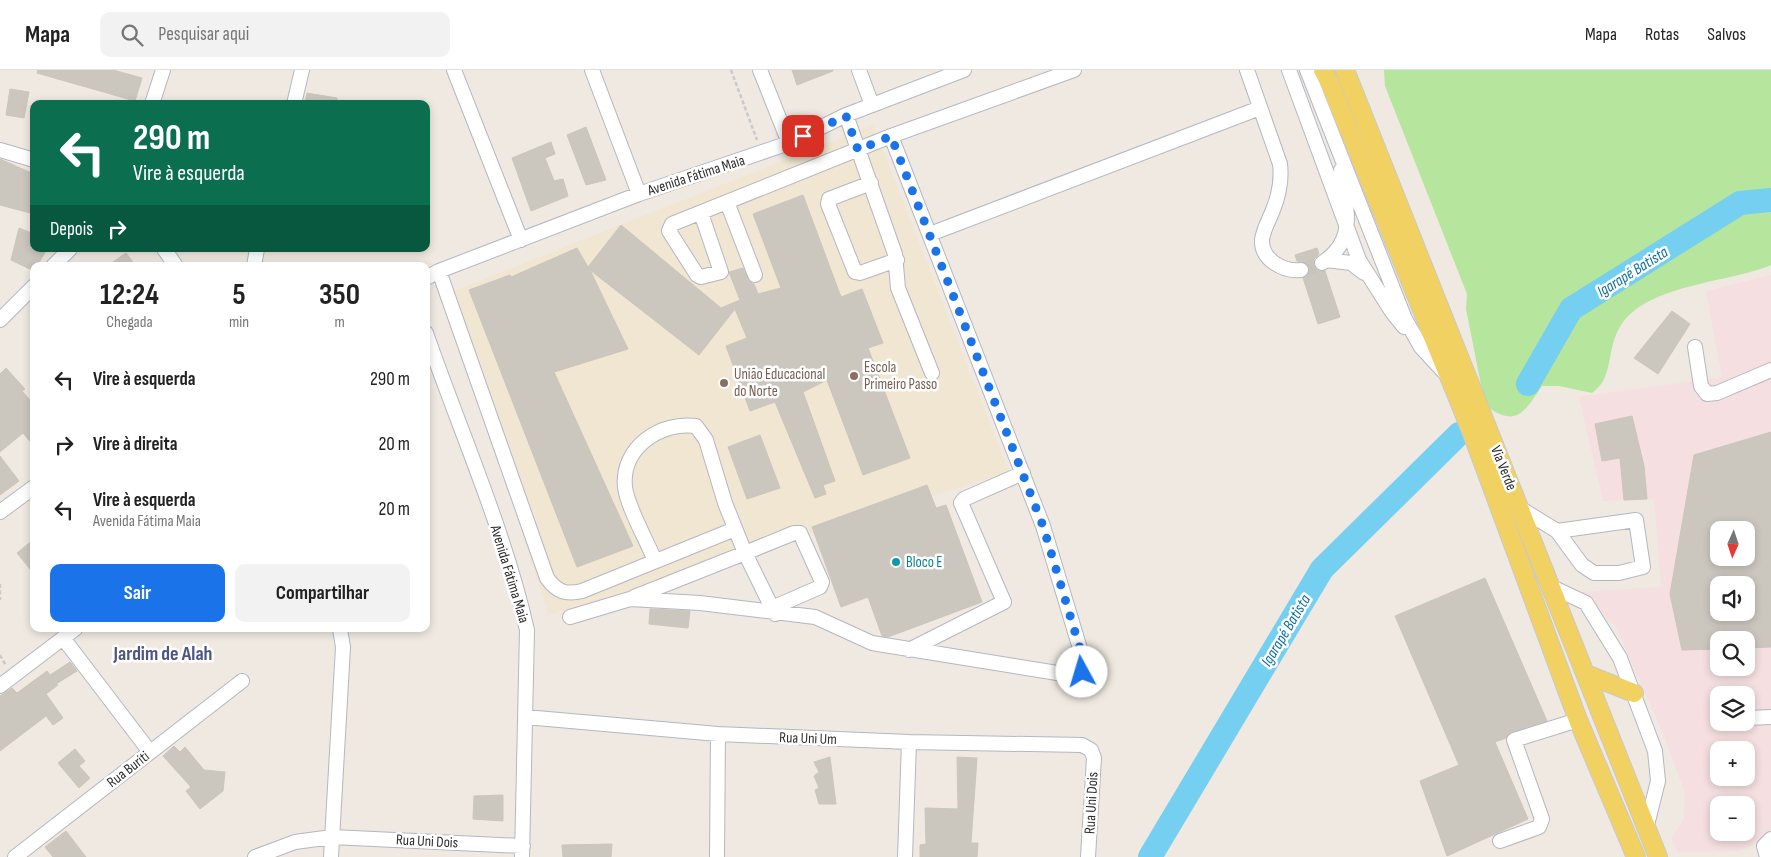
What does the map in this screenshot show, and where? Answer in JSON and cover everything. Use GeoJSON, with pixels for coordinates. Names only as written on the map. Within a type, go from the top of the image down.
{"type":"FeatureCollection","features":[{"type":"Feature","properties":{"kind":"main road","name":"Via Verde"},"geometry":{"type":"LineString","coordinates":[[1346,75],[1458,360],[1552,587],[1658,857]]}},
{"type":"Feature","properties":{"kind":"main road","name":"Via Verde"},"geometry":{"type":"LineString","coordinates":[[1326,77],[1472,433],[1578,720],[1636,857]]}},
{"type":"Feature","properties":{"kind":"main road"},"geometry":{"type":"LineString","coordinates":[[1586,674],[1634,693]]}},
{"type":"Feature","properties":{"kind":"street"},"geometry":{"type":"LineString","coordinates":[[153,100],[163,70]]}},
{"type":"Feature","properties":{"kind":"street"},"geometry":{"type":"LineString","coordinates":[[295,100],[302,70]]}},
{"type":"Feature","properties":{"kind":"street"},"geometry":{"type":"LineString","coordinates":[[454,70],[521,240]]}},
{"type":"Feature","properties":{"kind":"street"},"geometry":{"type":"LineString","coordinates":[[592,70],[639,194]]}},
{"type":"Feature","properties":{"kind":"street"},"geometry":{"type":"LineString","coordinates":[[760,70],[789,143]]}},
{"type":"Feature","properties":{"kind":"street"},"geometry":{"type":"LineString","coordinates":[[859,70],[872,105]]}},
{"type":"Feature","properties":{"kind":"street","name":"Avenida Fátima Maia"},"geometry":{"type":"LineString","coordinates":[[430,276],[639,194],[789,143],[872,105],[964,70]]}},
{"type":"Feature","properties":{"kind":"street"},"geometry":{"type":"LineString","coordinates":[[701,213],[721,272],[701,277],[697,275],[669,231],[672,224],[891,136],[1074,70]]}},
{"type":"Feature","properties":{"kind":"street"},"geometry":{"type":"LineString","coordinates":[[1248,70],[1280,164],[1282,179],[1263,236],[1264,251],[1271,261],[1282,268],[1292,271],[1301,270]]}},
{"type":"Feature","properties":{"kind":"street"},"geometry":{"type":"LineString","coordinates":[[1288,70],[1353,246],[1368,276],[1392,312],[1449,377]]}},
{"type":"Feature","properties":{"kind":"street"},"geometry":{"type":"LineString","coordinates":[[1307,70],[1394,292],[1422,347]]}},
{"type":"Feature","properties":{"kind":"street"},"geometry":{"type":"LineString","coordinates":[[930,234],[1260,108]]}},
{"type":"Feature","properties":{"kind":"street"},"geometry":{"type":"LineString","coordinates":[[846,116],[897,260],[898,288],[932,373]]}},
{"type":"Feature","properties":{"kind":"street"},"geometry":{"type":"LineString","coordinates":[[630,599],[773,611],[815,617],[862,640],[909,650],[1076,676],[1082,672],[1085,665],[1043,526],[891,136]]}},
{"type":"Feature","properties":{"kind":"street"},"geometry":{"type":"LineString","coordinates":[[0,150],[30,159]]}},
{"type":"Feature","properties":{"kind":"street"},"geometry":{"type":"LineString","coordinates":[[1340,154],[1348,230],[1341,246],[1324,262],[1351,263],[1368,276]]}},
{"type":"Feature","properties":{"kind":"street"},"geometry":{"type":"LineString","coordinates":[[871,183],[829,199],[828,204],[855,272],[860,274],[897,260]]}},
{"type":"Feature","properties":{"kind":"street"},"geometry":{"type":"LineString","coordinates":[[727,202],[755,275]]}},
{"type":"Feature","properties":{"kind":"street"},"geometry":{"type":"LineString","coordinates":[[57,262],[67,252]]}},
{"type":"Feature","properties":{"kind":"street"},"geometry":{"type":"LineString","coordinates":[[439,271],[547,578],[553,586],[570,594],[582,591],[735,529]]}},
{"type":"Feature","properties":{"kind":"street"},"geometry":{"type":"LineString","coordinates":[[0,320],[30,290]]}},
{"type":"Feature","properties":{"kind":"street","name":"Avenida Fátima Maia"},"geometry":{"type":"LineString","coordinates":[[430,344],[486,498],[521,604],[527,630],[522,851]]}},
{"type":"Feature","properties":{"kind":"street"},"geometry":{"type":"LineString","coordinates":[[1695,348],[1701,386],[1707,394],[1717,393],[1771,370]]}},
{"type":"Feature","properties":{"kind":"street"},"geometry":{"type":"LineString","coordinates":[[655,561],[625,487],[627,469],[636,449],[653,434],[685,424],[696,426],[702,432],[735,529],[773,611]]}},
{"type":"Feature","properties":{"kind":"street"},"geometry":{"type":"LineString","coordinates":[[909,650],[1004,602],[961,504],[964,499],[1022,473]]}},
{"type":"Feature","properties":{"kind":"street"},"geometry":{"type":"LineString","coordinates":[[0,512],[30,490]]}},
{"type":"Feature","properties":{"kind":"street"},"geometry":{"type":"LineString","coordinates":[[1520,508],[1557,531],[1582,565],[1594,573],[1619,573],[1643,567],[1636,520],[1557,531]]}},
{"type":"Feature","properties":{"kind":"street"},"geometry":{"type":"LineString","coordinates":[[570,617],[630,599],[794,533],[800,533],[822,585],[773,611]]}},
{"type":"Feature","properties":{"kind":"street"},"geometry":{"type":"LineString","coordinates":[[1552,587],[1586,603],[1620,658],[1634,693],[1656,751],[1658,781],[1646,828]]}},
{"type":"Feature","properties":{"kind":"street"},"geometry":{"type":"LineString","coordinates":[[0,686],[71,632]]}},
{"type":"Feature","properties":{"kind":"street"},"geometry":{"type":"LineString","coordinates":[[331,857],[343,647],[340,632]]}},
{"type":"Feature","properties":{"kind":"street"},"geometry":{"type":"LineString","coordinates":[[63,638],[150,752]]}},
{"type":"Feature","properties":{"kind":"street","name":"Rua Buriti"},"geometry":{"type":"LineString","coordinates":[[15,857],[242,681]]}},
{"type":"Feature","properties":{"kind":"street","name":"Rua Uni Um"},"geometry":{"type":"LineString","coordinates":[[525,717],[718,734],[909,742],[1082,745],[1090,750]]}},
{"type":"Feature","properties":{"kind":"street"},"geometry":{"type":"LineString","coordinates":[[1755,718],[1771,717]]}},
{"type":"Feature","properties":{"kind":"street"},"geometry":{"type":"LineString","coordinates":[[1500,841],[1539,827],[1542,819],[1514,740],[1578,720]]}},
{"type":"Feature","properties":{"kind":"street"},"geometry":{"type":"LineString","coordinates":[[717,857],[718,734]]}},
{"type":"Feature","properties":{"kind":"street"},"geometry":{"type":"LineString","coordinates":[[905,857],[909,742]]}},
{"type":"Feature","properties":{"kind":"street","name":"Rua Uni Dois"},"geometry":{"type":"LineString","coordinates":[[1088,857],[1094,758],[1090,750]]}},
{"type":"Feature","properties":{"kind":"street","name":"Rua Uni Dois"},"geometry":{"type":"LineString","coordinates":[[255,857],[295,842],[332,837],[522,851]]}},
{"type":"Feature","properties":{"kind":"street"},"geometry":{"type":"LineString","coordinates":[[1762,856],[1764,846],[1771,838]]}},
{"type":"Feature","properties":{"kind":"path"},"geometry":{"type":"LineString","coordinates":[[731,70],[762,153]]}},
{"type":"Feature","properties":{"kind":"path"},"geometry":{"type":"LineString","coordinates":[[0,584],[0,600]]}},
{"type":"Feature","properties":{"kind":"shaded area","name":"União Educacional do Norte"},"geometry":{"type":"Polygon","coordinates":[[[873,125],[1009,472],[549,615],[444,295],[873,125]]]}},
{"type":"Feature","properties":{"kind":"shaded area"},"geometry":{"type":"Polygon","coordinates":[[[1771,275],[1771,828],[1760,841],[1739,851],[1678,852],[1671,839],[1684,819],[1685,793],[1663,733],[1616,627],[1580,592],[1661,587],[1654,499],[1603,501],[1579,397],[1722,377],[1706,291],[1771,275]]]}},
{"type":"Feature","properties":{"kind":"green space"},"geometry":{"type":"Polygon","coordinates":[[[1384,70],[1771,70],[1771,265],[1669,293],[1633,311],[1616,334],[1604,379],[1592,393],[1559,386],[1542,386],[1518,415],[1504,416],[1496,412],[1485,405],[1466,309],[1467,294],[1385,86],[1384,70]]]}},
{"type":"Feature","properties":{"kind":"building"},"geometry":{"type":"Polygon","coordinates":[[[38,70],[113,70],[142,78],[135,100],[132,100],[37,73],[38,70]]]}},
{"type":"Feature","properties":{"kind":"building"},"geometry":{"type":"Polygon","coordinates":[[[792,70],[833,70],[833,71],[797,85],[792,70]]]}},
{"type":"Feature","properties":{"kind":"building"},"geometry":{"type":"Polygon","coordinates":[[[10,89],[29,92],[24,118],[6,115],[10,89]]]}},
{"type":"Feature","properties":{"kind":"building"},"geometry":{"type":"Polygon","coordinates":[[[307,93],[337,98],[337,100],[306,100],[307,93]]]}},
{"type":"Feature","properties":{"kind":"building"},"geometry":{"type":"Polygon","coordinates":[[[586,127],[606,180],[586,185],[567,135],[586,127]]]}},
{"type":"Feature","properties":{"kind":"building"},"geometry":{"type":"Polygon","coordinates":[[[551,142],[555,154],[545,158],[554,181],[563,179],[568,196],[531,211],[512,158],[551,142]]]}},
{"type":"Feature","properties":{"kind":"building"},"geometry":{"type":"Polygon","coordinates":[[[0,159],[30,172],[30,213],[0,205],[0,159]]]}},
{"type":"Feature","properties":{"kind":"building"},"geometry":{"type":"Polygon","coordinates":[[[803,195],[841,297],[862,289],[883,343],[868,348],[910,458],[863,475],[827,380],[803,392],[835,481],[823,485],[826,494],[815,498],[775,402],[750,411],[726,346],[747,338],[735,309],[699,355],[590,270],[628,349],[554,372],[633,546],[577,567],[469,290],[510,275],[511,277],[577,248],[588,267],[621,225],[721,308],[740,300],[729,272],[743,268],[749,281],[754,284],[758,294],[781,288],[753,214],[803,195]]]}},
{"type":"Feature","properties":{"kind":"building"},"geometry":{"type":"Polygon","coordinates":[[[19,228],[30,232],[30,252],[45,252],[39,262],[30,262],[30,269],[11,260],[19,228]]]}},
{"type":"Feature","properties":{"kind":"building"},"geometry":{"type":"Polygon","coordinates":[[[1317,248],[1319,254],[1314,259],[1314,265],[1318,271],[1325,271],[1340,317],[1318,324],[1303,278],[1309,274],[1309,266],[1305,262],[1297,261],[1295,255],[1317,248]]]}},
{"type":"Feature","properties":{"kind":"building"},"geometry":{"type":"Polygon","coordinates":[[[126,253],[133,262],[113,262],[126,253]]]}},
{"type":"Feature","properties":{"kind":"building"},"geometry":{"type":"Polygon","coordinates":[[[1672,311],[1690,324],[1658,374],[1634,358],[1672,311]]]}},
{"type":"Feature","properties":{"kind":"building"},"geometry":{"type":"Polygon","coordinates":[[[6,368],[25,389],[22,391],[30,400],[30,441],[23,433],[0,452],[0,374],[6,368]]]}},
{"type":"Feature","properties":{"kind":"building"},"geometry":{"type":"Polygon","coordinates":[[[1632,416],[1644,466],[1647,499],[1624,500],[1620,458],[1602,461],[1595,424],[1632,416]]]}},
{"type":"Feature","properties":{"kind":"building"},"geometry":{"type":"Polygon","coordinates":[[[1771,432],[1771,647],[1755,648],[1755,631],[1710,631],[1710,649],[1682,650],[1670,594],[1694,455],[1771,432]]]}},
{"type":"Feature","properties":{"kind":"building"},"geometry":{"type":"Polygon","coordinates":[[[760,435],[780,488],[747,499],[728,447],[760,435]]]}},
{"type":"Feature","properties":{"kind":"building"},"geometry":{"type":"Polygon","coordinates":[[[0,456],[19,481],[0,495],[0,456]]]}},
{"type":"Feature","properties":{"kind":"building","name":"Bloco E"},"geometry":{"type":"Polygon","coordinates":[[[927,485],[936,508],[946,505],[982,602],[888,637],[882,636],[868,597],[841,607],[812,527],[927,485]]]}},
{"type":"Feature","properties":{"kind":"building"},"geometry":{"type":"Polygon","coordinates":[[[30,542],[30,569],[17,553],[30,542]]]}},
{"type":"Feature","properties":{"kind":"building"},"geometry":{"type":"Polygon","coordinates":[[[1485,578],[1547,721],[1511,732],[1506,738],[1495,742],[1528,819],[1447,856],[1420,781],[1459,765],[1395,616],[1485,578]]]}},
{"type":"Feature","properties":{"kind":"building"},"geometry":{"type":"Polygon","coordinates":[[[650,609],[690,611],[688,628],[649,624],[650,609]]]}},
{"type":"Feature","properties":{"kind":"building"},"geometry":{"type":"Polygon","coordinates":[[[70,662],[77,671],[56,684],[58,685],[46,694],[63,718],[53,725],[46,716],[0,751],[0,696],[12,688],[17,693],[47,671],[50,675],[70,662]]]}},
{"type":"Feature","properties":{"kind":"building"},"geometry":{"type":"Polygon","coordinates":[[[174,746],[180,752],[185,747],[204,770],[225,772],[223,791],[200,809],[186,791],[191,787],[163,756],[174,746]]]}},
{"type":"Feature","properties":{"kind":"building"},"geometry":{"type":"Polygon","coordinates":[[[75,749],[85,761],[79,766],[90,778],[79,788],[58,763],[75,749]]]}},
{"type":"Feature","properties":{"kind":"building"},"geometry":{"type":"Polygon","coordinates":[[[830,757],[836,804],[819,804],[815,790],[819,788],[814,776],[819,772],[814,762],[830,757]]]}},
{"type":"Feature","properties":{"kind":"building"},"geometry":{"type":"Polygon","coordinates":[[[957,757],[977,758],[971,843],[978,843],[977,857],[920,857],[920,845],[926,844],[925,808],[958,809],[957,757]]]}},
{"type":"Feature","properties":{"kind":"building"},"geometry":{"type":"Polygon","coordinates":[[[503,795],[503,821],[473,819],[474,796],[503,795]]]}},
{"type":"Feature","properties":{"kind":"building"},"geometry":{"type":"Polygon","coordinates":[[[66,831],[86,857],[53,857],[45,847],[66,831]]]}},
{"type":"Feature","properties":{"kind":"building"},"geometry":{"type":"Polygon","coordinates":[[[612,844],[611,857],[563,857],[562,845],[612,844]]]}},
{"type":"Feature","properties":{"kind":"waterway","name":"Igarapé Batista"},"geometry":{"type":"LineString","coordinates":[[1528,384],[1571,309],[1740,203],[1771,200]]}},
{"type":"Feature","properties":{"kind":"waterway","name":"Igarapé Batista"},"geometry":{"type":"LineString","coordinates":[[1150,857],[1322,569],[1459,434]]}},
{"type":"Feature","properties":{"kind":"tunnel"},"geometry":{"type":"LineString","coordinates":[[1301,270],[1322,263]]}},
{"type":"Feature","properties":{"kind":"place","name":"Escola Primeiro Passo"},"geometry":{"type":"Point","coordinates":[854,376]}},
{"type":"Feature","properties":{"kind":"place","name":"União Educacional do Norte"},"geometry":{"type":"Point","coordinates":[724,383]}},
{"type":"Feature","properties":{"kind":"place","name":"Bloco E"},"geometry":{"type":"Point","coordinates":[896,562]}},
{"type":"Feature","properties":{"kind":"district","name":"Jardim de Alah"},"geometry":{"type":"Point","coordinates":[163,653]}},
{"type":"Feature","properties":{"kind":"route"},"geometry":{"type":"LineString","coordinates":[[803,136],[846,116],[858,150],[891,136],[1043,526],[1085,665],[1082,672]]}}]}
